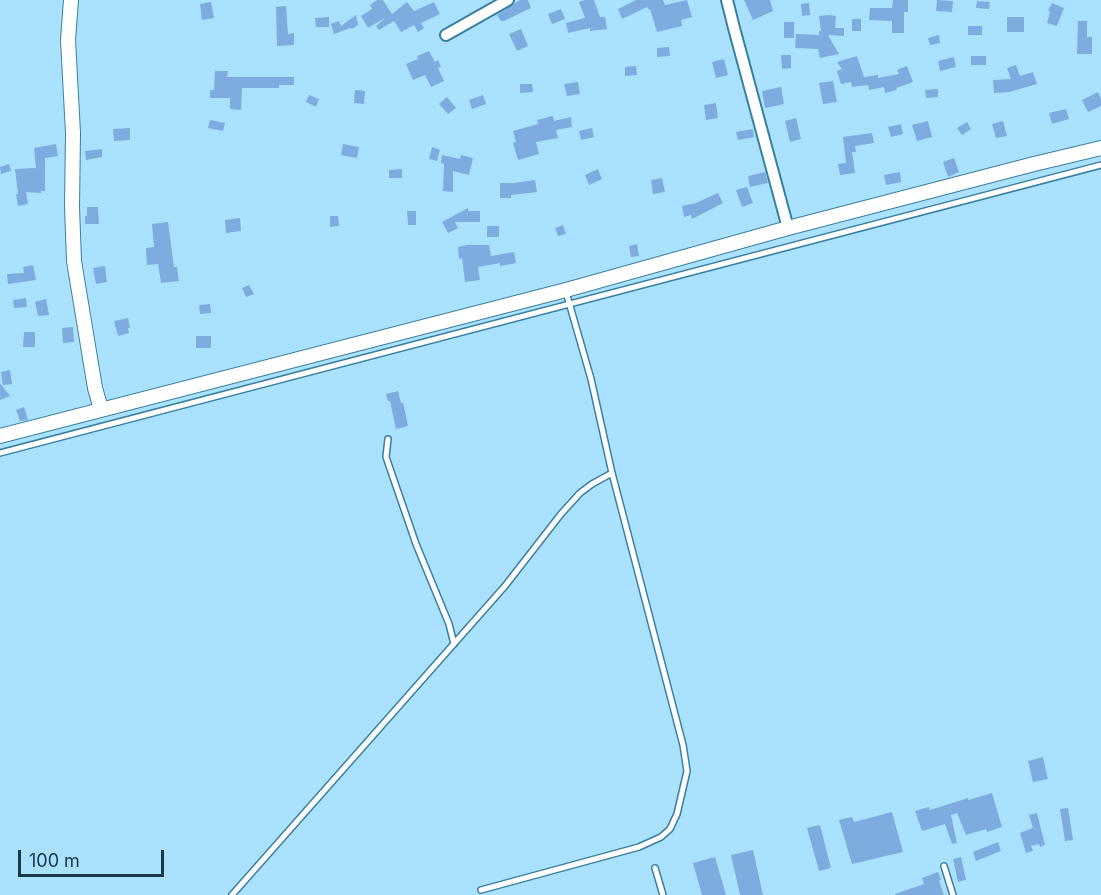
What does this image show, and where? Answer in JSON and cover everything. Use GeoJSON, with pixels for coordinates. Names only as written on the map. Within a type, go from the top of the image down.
{"type":"FeatureCollection","features":[{"type":"Feature","properties":{"kind":"street"},"geometry":{"type":"LineString","coordinates":[[71,0],[68,40],[73,133],[72,207],[75,261],[100,410]]}},
{"type":"Feature","properties":{"kind":"street"},"geometry":{"type":"LineString","coordinates":[[446,35],[508,0]]}},
{"type":"Feature","properties":{"kind":"street"},"geometry":{"type":"LineString","coordinates":[[727,0],[788,228]]}},
{"type":"Feature","properties":{"kind":"street"},"geometry":{"type":"LineString","coordinates":[[0,436],[566,290],[788,228],[1101,148]]}},
{"type":"Feature","properties":{"kind":"lane"},"geometry":{"type":"LineString","coordinates":[[0,453],[1101,165]]}},
{"type":"Feature","properties":{"kind":"lane"},"geometry":{"type":"LineString","coordinates":[[481,890],[639,847],[661,837],[670,829],[677,814],[687,771],[683,745],[612,473],[591,379],[566,290]]}},
{"type":"Feature","properties":{"kind":"lane"},"geometry":{"type":"LineString","coordinates":[[388,439],[386,457],[416,544],[449,624],[454,644]]}},
{"type":"Feature","properties":{"kind":"lane"},"geometry":{"type":"LineString","coordinates":[[232,895],[505,586],[561,514],[580,493],[612,473]]}},
{"type":"Feature","properties":{"kind":"lane"},"geometry":{"type":"LineString","coordinates":[[945,866],[953,895]]}},
{"type":"Feature","properties":{"kind":"lane"},"geometry":{"type":"LineString","coordinates":[[655,868],[663,895]]}},
{"type":"Feature","properties":{"kind":"building"},"geometry":{"type":"Polygon","coordinates":[[[377,0],[383,0],[392,14],[407,2],[414,11],[434,2],[440,14],[421,23],[424,28],[418,32],[414,25],[401,32],[394,21],[379,30],[376,26],[385,18],[368,28],[361,16],[372,9],[370,5],[377,0]]]}},
{"type":"Feature","properties":{"kind":"building"},"geometry":{"type":"Polygon","coordinates":[[[520,0],[528,0],[531,8],[501,21],[497,15],[520,0]]]}},
{"type":"Feature","properties":{"kind":"building"},"geometry":{"type":"Polygon","coordinates":[[[594,0],[600,17],[605,17],[607,29],[590,31],[590,28],[568,33],[566,23],[585,18],[579,2],[594,0]]]}},
{"type":"Feature","properties":{"kind":"building"},"geometry":{"type":"Polygon","coordinates":[[[636,0],[663,0],[665,5],[687,0],[692,17],[681,20],[682,26],[657,32],[650,9],[647,7],[622,19],[618,9],[636,0]]]}},
{"type":"Feature","properties":{"kind":"building"},"geometry":{"type":"Polygon","coordinates":[[[744,0],[770,0],[773,11],[753,20],[744,0]]]}},
{"type":"Feature","properties":{"kind":"building"},"geometry":{"type":"Polygon","coordinates":[[[893,0],[908,0],[908,12],[904,12],[904,33],[892,33],[892,21],[869,20],[870,8],[892,8],[893,0]]]}},
{"type":"Feature","properties":{"kind":"building"},"geometry":{"type":"Polygon","coordinates":[[[937,0],[953,1],[952,12],[936,11],[937,0]]]}},
{"type":"Feature","properties":{"kind":"building"},"geometry":{"type":"Polygon","coordinates":[[[977,1],[990,2],[989,9],[976,8],[977,1]]]}},
{"type":"Feature","properties":{"kind":"building"},"geometry":{"type":"Polygon","coordinates":[[[211,2],[214,18],[202,20],[200,4],[211,2]]]}},
{"type":"Feature","properties":{"kind":"building"},"geometry":{"type":"Polygon","coordinates":[[[809,3],[810,15],[802,16],[801,4],[809,3]]]}},
{"type":"Feature","properties":{"kind":"building"},"geometry":{"type":"Polygon","coordinates":[[[1052,3],[1064,8],[1057,26],[1047,23],[1050,12],[1048,11],[1052,3]]]}},
{"type":"Feature","properties":{"kind":"building"},"geometry":{"type":"Polygon","coordinates":[[[286,6],[288,34],[294,33],[294,45],[277,46],[276,7],[286,6]]]}},
{"type":"Feature","properties":{"kind":"building"},"geometry":{"type":"Polygon","coordinates":[[[561,9],[565,19],[552,24],[548,14],[561,9]]]}},
{"type":"Feature","properties":{"kind":"building"},"geometry":{"type":"Polygon","coordinates":[[[356,15],[358,25],[334,34],[331,24],[339,21],[341,26],[356,15]]]}},
{"type":"Feature","properties":{"kind":"building"},"geometry":{"type":"Polygon","coordinates":[[[819,16],[836,16],[835,28],[844,28],[844,36],[828,35],[839,54],[820,58],[818,49],[795,48],[796,34],[819,35],[821,31],[819,16]]]}},
{"type":"Feature","properties":{"kind":"building"},"geometry":{"type":"Polygon","coordinates":[[[329,17],[329,27],[316,27],[315,18],[329,17]]]}},
{"type":"Feature","properties":{"kind":"building"},"geometry":{"type":"Polygon","coordinates":[[[1007,17],[1024,17],[1024,32],[1007,32],[1007,17]]]}},
{"type":"Feature","properties":{"kind":"building"},"geometry":{"type":"Polygon","coordinates":[[[852,19],[861,19],[861,31],[852,31],[852,19]]]}},
{"type":"Feature","properties":{"kind":"building"},"geometry":{"type":"Polygon","coordinates":[[[1078,21],[1087,21],[1087,37],[1092,37],[1092,54],[1077,54],[1078,21]]]}},
{"type":"Feature","properties":{"kind":"building"},"geometry":{"type":"Polygon","coordinates":[[[784,22],[794,22],[794,38],[784,38],[784,22]]]}},
{"type":"Feature","properties":{"kind":"building"},"geometry":{"type":"Polygon","coordinates":[[[968,26],[982,26],[982,35],[968,35],[968,26]]]}},
{"type":"Feature","properties":{"kind":"building"},"geometry":{"type":"Polygon","coordinates":[[[521,29],[528,46],[517,51],[509,34],[521,29]]]}},
{"type":"Feature","properties":{"kind":"building"},"geometry":{"type":"Polygon","coordinates":[[[939,35],[940,43],[930,45],[928,38],[939,35]]]}},
{"type":"Feature","properties":{"kind":"building"},"geometry":{"type":"Polygon","coordinates":[[[669,47],[670,56],[657,57],[657,48],[669,47]]]}},
{"type":"Feature","properties":{"kind":"building"},"geometry":{"type":"Polygon","coordinates":[[[429,51],[435,62],[438,60],[441,67],[438,68],[444,81],[431,87],[425,75],[413,80],[406,64],[429,51]]]}},
{"type":"Feature","properties":{"kind":"building"},"geometry":{"type":"Polygon","coordinates":[[[781,55],[791,55],[791,68],[782,69],[781,55]]]}},
{"type":"Feature","properties":{"kind":"building"},"geometry":{"type":"Polygon","coordinates":[[[857,56],[864,77],[878,75],[878,78],[899,74],[897,70],[907,66],[913,82],[885,93],[884,87],[869,90],[868,85],[852,87],[851,82],[841,84],[837,71],[842,69],[837,62],[857,56]]]}},
{"type":"Feature","properties":{"kind":"building"},"geometry":{"type":"Polygon","coordinates":[[[971,56],[986,56],[986,65],[971,65],[971,56]]]}},
{"type":"Feature","properties":{"kind":"building"},"geometry":{"type":"Polygon","coordinates":[[[954,57],[956,67],[940,71],[938,61],[954,57]]]}},
{"type":"Feature","properties":{"kind":"building"},"geometry":{"type":"Polygon","coordinates":[[[724,59],[728,75],[716,78],[712,62],[724,59]]]}},
{"type":"Feature","properties":{"kind":"building"},"geometry":{"type":"Polygon","coordinates":[[[1016,65],[1020,76],[1033,72],[1037,84],[1009,92],[994,93],[993,80],[1011,79],[1007,68],[1016,65]]]}},
{"type":"Feature","properties":{"kind":"building"},"geometry":{"type":"Polygon","coordinates":[[[636,66],[637,75],[625,76],[625,67],[636,66]]]}},
{"type":"Feature","properties":{"kind":"building"},"geometry":{"type":"Polygon","coordinates":[[[215,71],[228,71],[227,77],[294,77],[294,85],[279,85],[279,88],[242,88],[241,110],[230,109],[230,98],[210,98],[210,90],[214,90],[215,71]]]}},
{"type":"Feature","properties":{"kind":"building"},"geometry":{"type":"Polygon","coordinates":[[[833,81],[837,102],[823,104],[819,83],[833,81]]]}},
{"type":"Feature","properties":{"kind":"building"},"geometry":{"type":"Polygon","coordinates":[[[578,82],[580,94],[567,96],[564,84],[578,82]]]}},
{"type":"Feature","properties":{"kind":"building"},"geometry":{"type":"Polygon","coordinates":[[[520,84],[532,84],[533,92],[520,93],[520,84]]]}},
{"type":"Feature","properties":{"kind":"building"},"geometry":{"type":"Polygon","coordinates":[[[781,87],[784,104],[765,108],[762,91],[781,87]]]}},
{"type":"Feature","properties":{"kind":"building"},"geometry":{"type":"Polygon","coordinates":[[[938,89],[938,97],[926,98],[925,90],[938,89]]]}},
{"type":"Feature","properties":{"kind":"building"},"geometry":{"type":"Polygon","coordinates":[[[355,90],[365,91],[364,104],[354,103],[355,90]]]}},
{"type":"Feature","properties":{"kind":"building"},"geometry":{"type":"Polygon","coordinates":[[[1098,92],[1101,106],[1088,112],[1082,100],[1098,92]]]}},
{"type":"Feature","properties":{"kind":"building"},"geometry":{"type":"Polygon","coordinates":[[[309,95],[319,99],[316,107],[306,102],[309,95]]]}},
{"type":"Feature","properties":{"kind":"building"},"geometry":{"type":"Polygon","coordinates":[[[483,95],[486,104],[472,109],[469,100],[483,95]]]}},
{"type":"Feature","properties":{"kind":"building"},"geometry":{"type":"Polygon","coordinates":[[[447,97],[456,108],[448,114],[439,104],[447,97]]]}},
{"type":"Feature","properties":{"kind":"building"},"geometry":{"type":"Polygon","coordinates":[[[716,103],[718,118],[706,120],[704,105],[716,103]]]}},
{"type":"Feature","properties":{"kind":"building"},"geometry":{"type":"Polygon","coordinates":[[[1066,109],[1069,119],[1052,124],[1049,113],[1066,109]]]}},
{"type":"Feature","properties":{"kind":"building"},"geometry":{"type":"Polygon","coordinates":[[[553,116],[554,121],[571,117],[572,127],[556,130],[558,138],[536,142],[539,154],[518,160],[513,143],[516,142],[513,131],[538,124],[537,120],[553,116]]]}},
{"type":"Feature","properties":{"kind":"building"},"geometry":{"type":"Polygon","coordinates":[[[796,118],[801,139],[790,142],[785,121],[796,118]]]}},
{"type":"Feature","properties":{"kind":"building"},"geometry":{"type":"Polygon","coordinates":[[[210,120],[225,123],[223,131],[208,128],[210,120]]]}},
{"type":"Feature","properties":{"kind":"building"},"geometry":{"type":"Polygon","coordinates":[[[928,121],[932,137],[917,141],[912,125],[928,121]]]}},
{"type":"Feature","properties":{"kind":"building"},"geometry":{"type":"Polygon","coordinates":[[[1003,121],[1007,136],[996,138],[992,124],[1003,121]]]}},
{"type":"Feature","properties":{"kind":"building"},"geometry":{"type":"Polygon","coordinates":[[[967,122],[971,129],[962,135],[957,128],[967,122]]]}},
{"type":"Feature","properties":{"kind":"building"},"geometry":{"type":"Polygon","coordinates":[[[901,124],[903,134],[891,137],[888,127],[901,124]]]}},
{"type":"Feature","properties":{"kind":"building"},"geometry":{"type":"Polygon","coordinates":[[[130,128],[130,140],[114,141],[113,129],[130,128]]]}},
{"type":"Feature","properties":{"kind":"building"},"geometry":{"type":"Polygon","coordinates":[[[592,128],[594,137],[581,140],[579,131],[592,128]]]}},
{"type":"Feature","properties":{"kind":"building"},"geometry":{"type":"Polygon","coordinates":[[[753,129],[754,137],[738,140],[736,132],[753,129]]]}},
{"type":"Feature","properties":{"kind":"building"},"geometry":{"type":"Polygon","coordinates":[[[872,133],[874,143],[855,146],[856,152],[852,152],[855,173],[840,175],[838,164],[846,163],[843,137],[872,133]]]}},
{"type":"Feature","properties":{"kind":"building"},"geometry":{"type":"Polygon","coordinates":[[[56,144],[58,156],[45,158],[45,191],[26,192],[28,204],[18,206],[15,169],[36,168],[34,148],[56,144]]]}},
{"type":"Feature","properties":{"kind":"building"},"geometry":{"type":"Polygon","coordinates":[[[343,144],[359,147],[357,158],[341,155],[343,144]]]}},
{"type":"Feature","properties":{"kind":"building"},"geometry":{"type":"Polygon","coordinates":[[[432,147],[440,150],[437,161],[429,159],[432,147]]]}},
{"type":"Feature","properties":{"kind":"building"},"geometry":{"type":"Polygon","coordinates":[[[102,149],[102,157],[86,160],[85,151],[102,149]]]}},
{"type":"Feature","properties":{"kind":"building"},"geometry":{"type":"Polygon","coordinates":[[[442,155],[460,159],[461,155],[473,158],[469,175],[453,171],[453,192],[443,191],[442,155]]]}},
{"type":"Feature","properties":{"kind":"building"},"geometry":{"type":"Polygon","coordinates":[[[954,158],[959,172],[948,177],[943,162],[954,158]]]}},
{"type":"Feature","properties":{"kind":"building"},"geometry":{"type":"Polygon","coordinates":[[[9,164],[11,171],[1,174],[0,167],[9,164]]]}},
{"type":"Feature","properties":{"kind":"building"},"geometry":{"type":"Polygon","coordinates":[[[402,169],[402,178],[389,178],[389,170],[402,169]]]}},
{"type":"Feature","properties":{"kind":"building"},"geometry":{"type":"Polygon","coordinates":[[[598,169],[602,179],[589,185],[585,175],[598,169]]]}},
{"type":"Feature","properties":{"kind":"building"},"geometry":{"type":"Polygon","coordinates":[[[765,172],[768,183],[750,187],[748,176],[765,172]]]}},
{"type":"Feature","properties":{"kind":"building"},"geometry":{"type":"Polygon","coordinates":[[[900,172],[901,182],[886,185],[884,175],[900,172]]]}},
{"type":"Feature","properties":{"kind":"building"},"geometry":{"type":"Polygon","coordinates":[[[662,178],[665,192],[653,194],[651,180],[662,178]]]}},
{"type":"Feature","properties":{"kind":"building"},"geometry":{"type":"Polygon","coordinates":[[[535,180],[537,192],[500,198],[500,183],[535,180]]]}},
{"type":"Feature","properties":{"kind":"building"},"geometry":{"type":"Polygon","coordinates":[[[747,187],[753,203],[742,207],[736,190],[747,187]]]}},
{"type":"Feature","properties":{"kind":"building"},"geometry":{"type":"Polygon","coordinates":[[[718,193],[723,203],[692,219],[691,215],[684,217],[682,206],[696,203],[718,193]]]}},
{"type":"Feature","properties":{"kind":"building"},"geometry":{"type":"Polygon","coordinates":[[[87,207],[98,207],[99,224],[85,224],[87,207]]]}},
{"type":"Feature","properties":{"kind":"building"},"geometry":{"type":"Polygon","coordinates":[[[468,208],[468,211],[480,211],[480,222],[455,222],[458,228],[448,233],[442,222],[468,208]]]}},
{"type":"Feature","properties":{"kind":"building"},"geometry":{"type":"Polygon","coordinates":[[[407,211],[416,211],[416,225],[408,225],[407,211]]]}},
{"type":"Feature","properties":{"kind":"building"},"geometry":{"type":"Polygon","coordinates":[[[330,216],[338,216],[339,226],[330,227],[330,216]]]}},
{"type":"Feature","properties":{"kind":"building"},"geometry":{"type":"Polygon","coordinates":[[[240,218],[241,231],[226,233],[225,220],[240,218]]]}},
{"type":"Feature","properties":{"kind":"building"},"geometry":{"type":"Polygon","coordinates":[[[168,222],[174,267],[177,267],[179,281],[161,283],[158,264],[147,265],[146,248],[154,247],[152,224],[168,222]]]}},
{"type":"Feature","properties":{"kind":"building"},"geometry":{"type":"Polygon","coordinates":[[[563,225],[566,234],[558,236],[555,228],[563,225]]]}},
{"type":"Feature","properties":{"kind":"building"},"geometry":{"type":"Polygon","coordinates":[[[487,226],[499,226],[499,237],[487,237],[487,226]]]}},
{"type":"Feature","properties":{"kind":"building"},"geometry":{"type":"Polygon","coordinates":[[[637,244],[639,256],[631,257],[629,246],[637,244]]]}},
{"type":"Feature","properties":{"kind":"building"},"geometry":{"type":"Polygon","coordinates":[[[489,245],[491,256],[514,252],[516,263],[478,267],[480,280],[465,282],[458,247],[489,245]]]}},
{"type":"Feature","properties":{"kind":"building"},"geometry":{"type":"Polygon","coordinates":[[[33,265],[36,280],[8,284],[7,274],[24,273],[23,267],[33,265]]]}},
{"type":"Feature","properties":{"kind":"building"},"geometry":{"type":"Polygon","coordinates":[[[105,266],[107,282],[96,284],[93,268],[105,266]]]}},
{"type":"Feature","properties":{"kind":"building"},"geometry":{"type":"Polygon","coordinates":[[[249,285],[254,294],[246,297],[242,288],[249,285]]]}},
{"type":"Feature","properties":{"kind":"building"},"geometry":{"type":"Polygon","coordinates":[[[26,298],[27,307],[14,308],[13,300],[26,298]]]}},
{"type":"Feature","properties":{"kind":"building"},"geometry":{"type":"Polygon","coordinates":[[[46,299],[49,315],[38,316],[35,302],[46,299]]]}},
{"type":"Feature","properties":{"kind":"building"},"geometry":{"type":"Polygon","coordinates":[[[210,304],[211,313],[200,314],[199,305],[210,304]]]}},
{"type":"Feature","properties":{"kind":"building"},"geometry":{"type":"Polygon","coordinates":[[[128,318],[129,333],[118,336],[114,321],[128,318]]]}},
{"type":"Feature","properties":{"kind":"building"},"geometry":{"type":"Polygon","coordinates":[[[73,327],[74,342],[63,343],[62,328],[73,327]]]}},
{"type":"Feature","properties":{"kind":"building"},"geometry":{"type":"Polygon","coordinates":[[[24,332],[35,332],[35,347],[23,347],[24,332]]]}},
{"type":"Feature","properties":{"kind":"building"},"geometry":{"type":"Polygon","coordinates":[[[196,336],[211,336],[211,348],[196,348],[196,336]]]}},
{"type":"Feature","properties":{"kind":"building"},"geometry":{"type":"Polygon","coordinates":[[[10,370],[12,384],[3,385],[1,372],[10,370]]]}},
{"type":"Feature","properties":{"kind":"building"},"geometry":{"type":"Polygon","coordinates":[[[0,383],[10,396],[0,400],[0,383]]]}},
{"type":"Feature","properties":{"kind":"building"},"geometry":{"type":"Polygon","coordinates":[[[398,391],[408,426],[396,429],[390,401],[386,394],[398,391]]]}},
{"type":"Feature","properties":{"kind":"building"},"geometry":{"type":"Polygon","coordinates":[[[24,407],[28,420],[20,421],[16,410],[24,407]]]}},
{"type":"Feature","properties":{"kind":"building"},"geometry":{"type":"Polygon","coordinates":[[[1043,757],[1048,779],[1033,782],[1028,761],[1043,757]]]}},
{"type":"Feature","properties":{"kind":"building"},"geometry":{"type":"Polygon","coordinates":[[[992,793],[1002,827],[966,835],[957,813],[951,815],[957,843],[952,844],[945,824],[922,831],[915,811],[929,807],[930,810],[992,793]]]}},
{"type":"Feature","properties":{"kind":"building"},"geometry":{"type":"Polygon","coordinates":[[[1068,808],[1073,840],[1065,841],[1060,809],[1068,808]]]}},
{"type":"Feature","properties":{"kind":"building"},"geometry":{"type":"Polygon","coordinates":[[[892,812],[903,852],[852,864],[839,820],[852,817],[854,822],[892,812]]]}},
{"type":"Feature","properties":{"kind":"building"},"geometry":{"type":"Polygon","coordinates":[[[1037,813],[1045,845],[1031,846],[1033,851],[1026,853],[1020,833],[1033,828],[1029,815],[1037,813]]]}},
{"type":"Feature","properties":{"kind":"building"},"geometry":{"type":"Polygon","coordinates":[[[820,825],[831,868],[819,871],[807,828],[820,825]]]}},
{"type":"Feature","properties":{"kind":"building"},"geometry":{"type":"Polygon","coordinates":[[[998,842],[1001,851],[976,861],[973,852],[998,842]]]}},
{"type":"Feature","properties":{"kind":"building"},"geometry":{"type":"Polygon","coordinates":[[[753,850],[763,895],[740,895],[731,855],[753,850]]]}},
{"type":"Feature","properties":{"kind":"building"},"geometry":{"type":"Polygon","coordinates":[[[715,857],[726,895],[702,895],[693,863],[715,857]]]}},
{"type":"Feature","properties":{"kind":"building"},"geometry":{"type":"Polygon","coordinates":[[[961,857],[966,880],[958,882],[953,859],[961,857]]]}},
{"type":"Feature","properties":{"kind":"building"},"geometry":{"type":"Polygon","coordinates":[[[938,872],[944,895],[895,895],[924,884],[922,878],[938,872]]]}}]}
